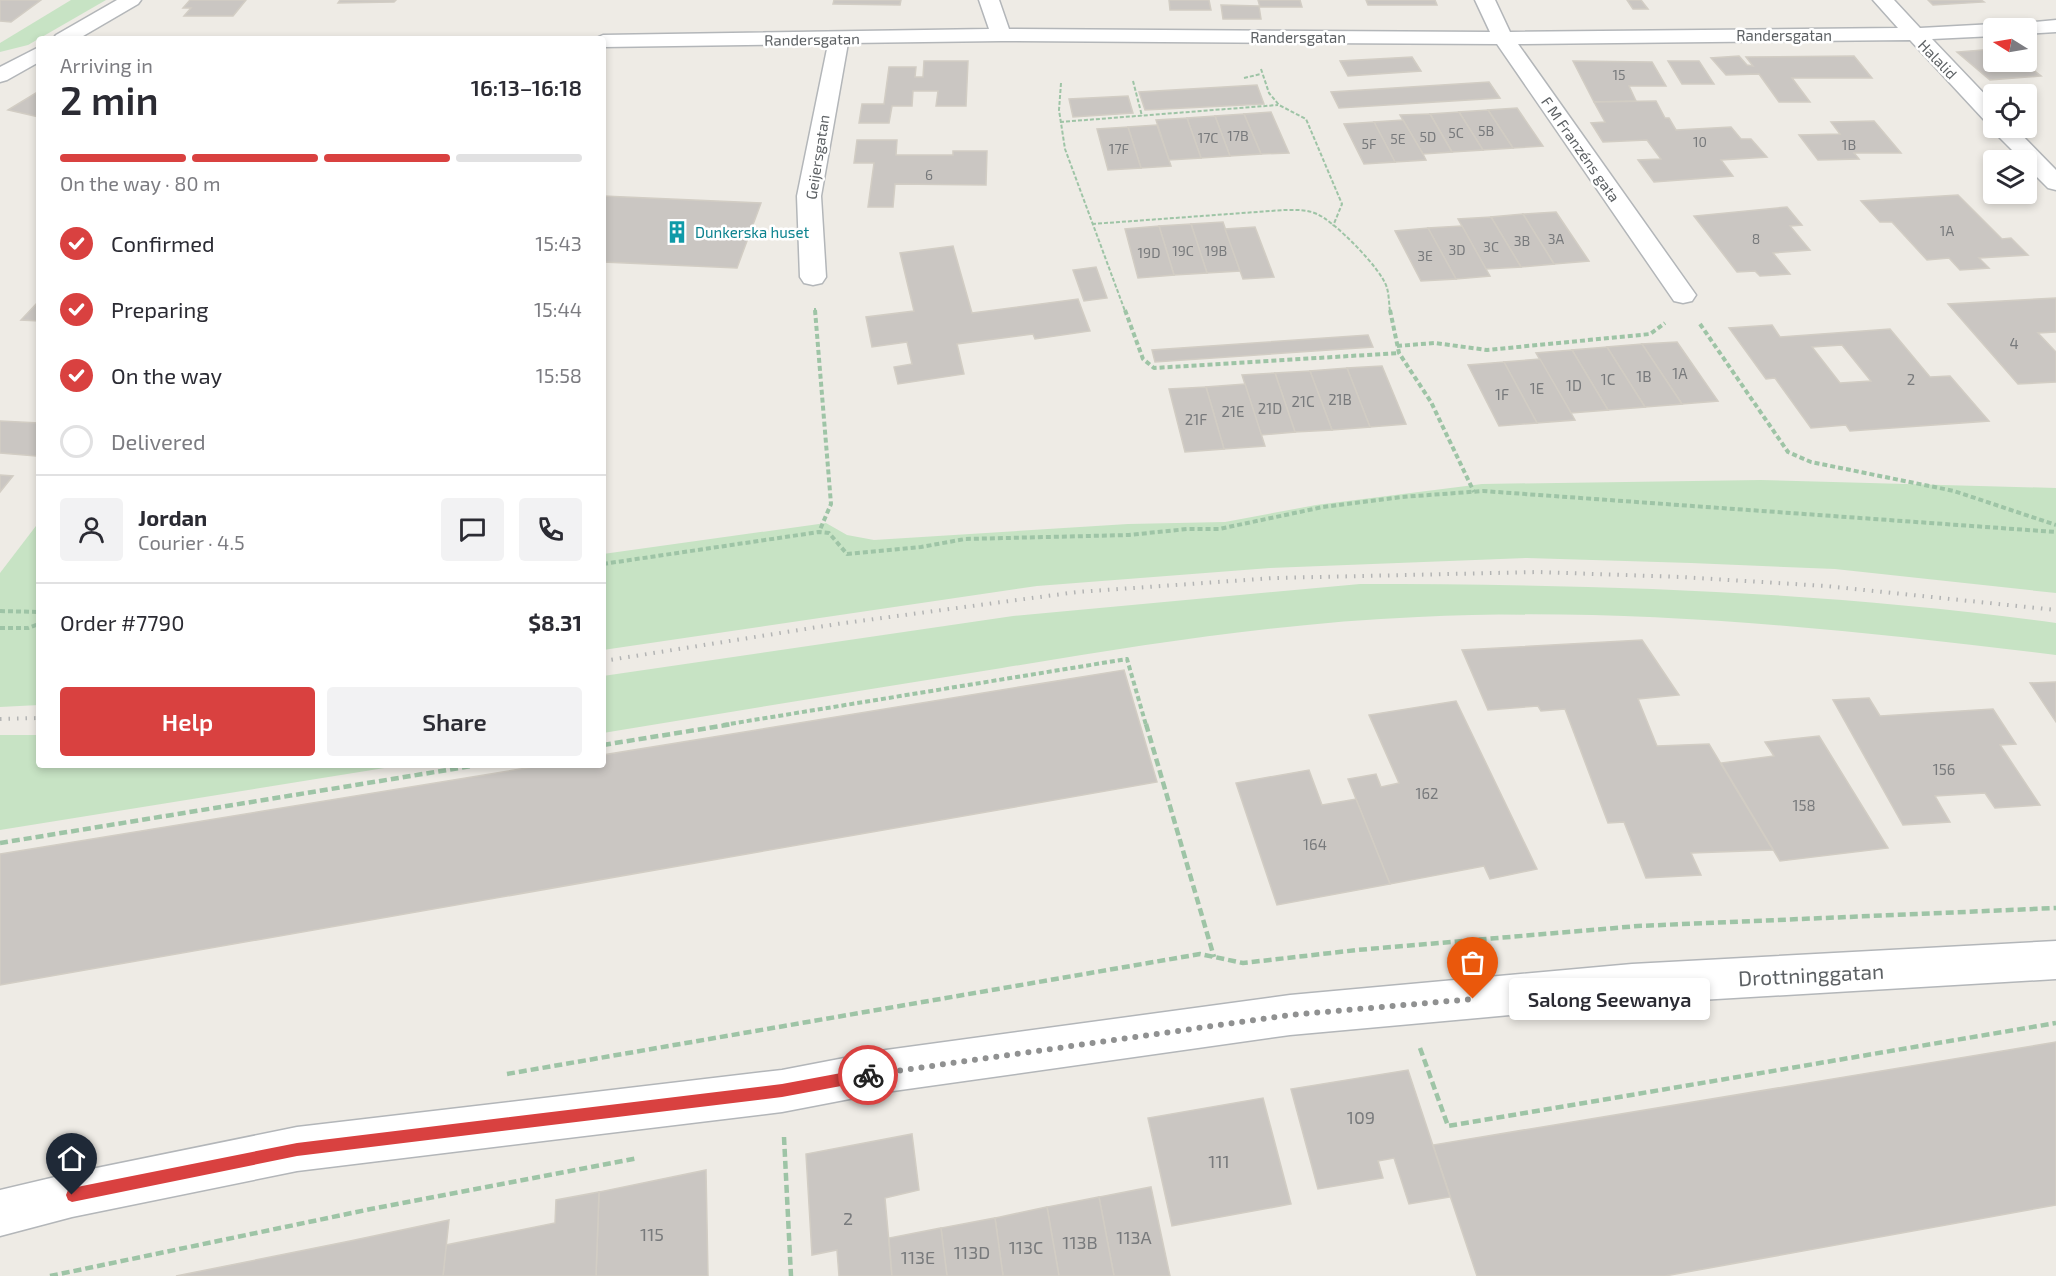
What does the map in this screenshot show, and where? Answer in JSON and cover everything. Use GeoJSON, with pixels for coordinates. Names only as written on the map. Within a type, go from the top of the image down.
{"type":"FeatureCollection","features":[{"type":"Feature","properties":{"kind":"street"},"geometry":{"type":"LineString","coordinates":[[68,36],[131,0]]}},
{"type":"Feature","properties":{"kind":"street"},"geometry":{"type":"LineString","coordinates":[[988,0],[1001,35]]}},
{"type":"Feature","properties":{"kind":"street","name":"F M Franzéns gata"},"geometry":{"type":"LineString","coordinates":[[1485,0],[1503,38],[1683,295]]}},
{"type":"Feature","properties":{"kind":"street","name":"Halalid"},"geometry":{"type":"LineString","coordinates":[[1883,0],[1983,105]]}},
{"type":"Feature","properties":{"kind":"street"},"geometry":{"type":"LineString","coordinates":[[2037,27],[2056,26]]}},
{"type":"Feature","properties":{"kind":"street","name":"Randersgatan"},"geometry":{"type":"LineString","coordinates":[[606,41],[1001,35],[1503,38],[1915,34],[1983,31]]}},
{"type":"Feature","properties":{"kind":"street","name":"Geijersgatan"},"geometry":{"type":"LineString","coordinates":[[813,277],[809,196],[840,39]]}},
{"type":"Feature","properties":{"kind":"street"},"geometry":{"type":"LineString","coordinates":[[5,70],[36,54]]}},
{"type":"Feature","properties":{"kind":"street"},"geometry":{"type":"LineString","coordinates":[[2013,138],[2056,183]]}},
{"type":"Feature","properties":{"kind":"street","name":"Drottninggatan"},"geometry":{"type":"LineString","coordinates":[[0,1213],[72,1195],[297,1149],[782,1091],[886,1071],[1290,1015],[1632,984],[2056,960]]}},
{"type":"Feature","properties":{"kind":"path"},"geometry":{"type":"LineString","coordinates":[[1262,67],[1261,74],[1269,93],[1279,105],[1306,119],[1342,204],[1333,226]]}},
{"type":"Feature","properties":{"kind":"path"},"geometry":{"type":"LineString","coordinates":[[1244,78],[1261,74]]}},
{"type":"Feature","properties":{"kind":"path"},"geometry":{"type":"LineString","coordinates":[[1133,81],[1142,116]]}},
{"type":"Feature","properties":{"kind":"path"},"geometry":{"type":"LineString","coordinates":[[1060,83],[1060,122],[1065,148],[1143,359],[1154,369],[1399,353]]}},
{"type":"Feature","properties":{"kind":"path"},"geometry":{"type":"LineString","coordinates":[[1060,122],[1279,105]]}},
{"type":"Feature","properties":{"kind":"path"},"geometry":{"type":"LineString","coordinates":[[1092,224],[1293,210],[1318,214],[1378,270],[1387,287],[1393,333],[1399,353],[1431,402],[1474,492]]}},
{"type":"Feature","properties":{"kind":"path"},"geometry":{"type":"LineString","coordinates":[[813,277],[831,504],[819,532]]}},
{"type":"Feature","properties":{"kind":"path"},"geometry":{"type":"LineString","coordinates":[[1683,295],[1788,452],[1811,462],[1954,491],[2056,525]]}},
{"type":"Feature","properties":{"kind":"path"},"geometry":{"type":"LineString","coordinates":[[1397,346],[1435,344],[1487,350],[1650,334],[1662,324]]}},
{"type":"Feature","properties":{"kind":"path"},"geometry":{"type":"LineString","coordinates":[[606,564],[819,532],[829,533],[847,554],[921,547],[964,538],[1130,536],[1187,529],[1219,529],[1323,507],[1402,497],[1474,492],[2056,532]]}},
{"type":"Feature","properties":{"kind":"path"},"geometry":{"type":"LineString","coordinates":[[0,611],[36,612]]}},
{"type":"Feature","properties":{"kind":"path"},"geometry":{"type":"LineString","coordinates":[[0,628],[28,628],[36,625]]}},
{"type":"Feature","properties":{"kind":"path"},"geometry":{"type":"LineString","coordinates":[[606,745],[1127,659],[1214,957]]}},
{"type":"Feature","properties":{"kind":"path"},"geometry":{"type":"LineString","coordinates":[[0,843],[460,768]]}},
{"type":"Feature","properties":{"kind":"path"},"geometry":{"type":"LineString","coordinates":[[1418,1041],[1448,1126],[2056,1023]]}},
{"type":"Feature","properties":{"kind":"path"},"geometry":{"type":"LineString","coordinates":[[784,1131],[791,1276]]}},
{"type":"Feature","properties":{"kind":"path"},"geometry":{"type":"LineString","coordinates":[[50,1276],[370,1209],[646,1157]]}},
{"type":"Feature","properties":{"kind":"green space"},"geometry":{"type":"Polygon","coordinates":[[[71,0],[106,0],[44,36],[36,36],[36,40],[28,45],[0,52],[0,43],[71,0]]]}},
{"type":"Feature","properties":{"kind":"green space"},"geometry":{"type":"Polygon","coordinates":[[[1761,480],[2056,488],[2056,593],[1835,569],[1691,563],[1527,558],[1270,568],[1037,586],[606,650],[606,554],[826,523],[847,535],[874,540],[1128,524],[1225,522],[1316,505],[1482,484],[1761,480]]]}},
{"type":"Feature","properties":{"kind":"green space"},"geometry":{"type":"Polygon","coordinates":[[[36,526],[36,705],[0,707],[0,573],[36,526]]]}},
{"type":"Feature","properties":{"kind":"green space"},"geometry":{"type":"Polygon","coordinates":[[[1360,584],[1622,588],[1883,603],[2056,623],[2056,655],[1818,629],[1658,617],[1498,614],[1418,617],[1313,624],[1157,643],[606,733],[606,676],[1013,616],[1360,584]]]}},
{"type":"Feature","properties":{"kind":"green space"},"geometry":{"type":"Polygon","coordinates":[[[0,735],[36,735],[36,768],[384,768],[0,830],[0,735]]]}},
{"type":"Feature","properties":{"kind":"building"},"geometry":{"type":"Polygon","coordinates":[[[0,0],[41,0],[11,22],[0,21],[0,0]]]}},
{"type":"Feature","properties":{"kind":"building"},"geometry":{"type":"Polygon","coordinates":[[[190,0],[246,0],[233,16],[184,16],[191,8],[183,8],[190,0]]]}},
{"type":"Feature","properties":{"kind":"building"},"geometry":{"type":"Polygon","coordinates":[[[340,0],[396,0],[394,2],[338,3],[340,0]]]}},
{"type":"Feature","properties":{"kind":"building"},"geometry":{"type":"Polygon","coordinates":[[[834,0],[901,0],[900,5],[833,4],[834,0]]]}},
{"type":"Feature","properties":{"kind":"building"},"geometry":{"type":"Polygon","coordinates":[[[1169,0],[1209,0],[1211,10],[1170,10],[1169,0]]]}},
{"type":"Feature","properties":{"kind":"building"},"geometry":{"type":"Polygon","coordinates":[[[1258,0],[1300,0],[1302,7],[1260,7],[1258,0]]]}},
{"type":"Feature","properties":{"kind":"building"},"geometry":{"type":"Polygon","coordinates":[[[1366,0],[1435,0],[1437,5],[1368,5],[1366,0]]]}},
{"type":"Feature","properties":{"kind":"building"},"geometry":{"type":"Polygon","coordinates":[[[1627,0],[1641,0],[1648,9],[1633,9],[1627,0]]]}},
{"type":"Feature","properties":{"kind":"building"},"geometry":{"type":"Polygon","coordinates":[[[1928,0],[1981,0],[1984,2],[1933,5],[1928,0]]]}},
{"type":"Feature","properties":{"kind":"building"},"geometry":{"type":"Polygon","coordinates":[[[1221,5],[1259,6],[1261,19],[1223,19],[1221,5]]]}},
{"type":"Feature","properties":{"kind":"building"},"geometry":{"type":"Polygon","coordinates":[[[1983,50],[1983,72],[2036,72],[2041,76],[1990,80],[1957,52],[1983,50]]]}},
{"type":"Feature","properties":{"kind":"building"},"geometry":{"type":"Polygon","coordinates":[[[1739,56],[1747,65],[1753,66],[1746,57],[1854,56],[1872,78],[1792,78],[1810,102],[1779,102],[1759,74],[1726,75],[1711,58],[1739,56]]]}},
{"type":"Feature","properties":{"kind":"building"},"geometry":{"type":"Polygon","coordinates":[[[1412,57],[1421,71],[1348,76],[1340,61],[1412,57]]]}},
{"type":"Feature","properties":{"kind":"building"},"geometry":{"type":"Polygon","coordinates":[[[924,61],[968,61],[966,106],[936,106],[938,91],[913,91],[912,106],[892,106],[889,123],[859,123],[862,104],[884,104],[889,67],[916,67],[915,77],[923,77],[924,61]]]}},
{"type":"Feature","properties":{"kind":"building"},"geometry":{"type":"Polygon","coordinates":[[[1573,61],[1652,62],[1666,86],[1629,86],[1636,101],[1594,102],[1573,61]]]}},
{"type":"Feature","properties":{"kind":"building"},"geometry":{"type":"Polygon","coordinates":[[[1668,61],[1699,61],[1714,84],[1682,84],[1668,61]]]}},
{"type":"Feature","properties":{"kind":"building"},"geometry":{"type":"Polygon","coordinates":[[[1489,82],[1500,98],[1339,108],[1331,92],[1489,82]]]}},
{"type":"Feature","properties":{"kind":"building"},"geometry":{"type":"Polygon","coordinates":[[[1257,85],[1264,104],[1145,110],[1139,92],[1257,85]]]}},
{"type":"Feature","properties":{"kind":"building"},"geometry":{"type":"Polygon","coordinates":[[[36,93],[36,116],[8,110],[36,93]]]}},
{"type":"Feature","properties":{"kind":"building"},"geometry":{"type":"Polygon","coordinates":[[[1128,96],[1133,113],[1073,117],[1069,99],[1128,96]]]}},
{"type":"Feature","properties":{"kind":"building"},"geometry":{"type":"Polygon","coordinates":[[[1656,101],[1665,118],[1669,118],[1676,130],[1731,127],[1741,139],[1751,139],[1767,157],[1721,160],[1733,176],[1654,182],[1638,160],[1661,159],[1647,140],[1603,142],[1591,123],[1605,122],[1594,102],[1656,101]]]}},
{"type":"Feature","properties":{"kind":"building"},"geometry":{"type":"Polygon","coordinates":[[[1517,108],[1543,146],[1513,148],[1488,110],[1517,108]]]}},
{"type":"Feature","properties":{"kind":"building"},"geometry":{"type":"Polygon","coordinates":[[[1488,110],[1513,148],[1483,150],[1459,112],[1488,110]]]}},
{"type":"Feature","properties":{"kind":"building"},"geometry":{"type":"Polygon","coordinates":[[[1271,112],[1289,153],[1261,154],[1244,114],[1271,112]]]}},
{"type":"Feature","properties":{"kind":"building"},"geometry":{"type":"Polygon","coordinates":[[[1459,112],[1483,150],[1452,152],[1430,114],[1459,112]]]}},
{"type":"Feature","properties":{"kind":"building"},"geometry":{"type":"Polygon","coordinates":[[[1244,114],[1261,154],[1230,156],[1215,116],[1244,114]]]}},
{"type":"Feature","properties":{"kind":"building"},"geometry":{"type":"Polygon","coordinates":[[[1430,114],[1452,152],[1423,154],[1400,115],[1430,114]]]}},
{"type":"Feature","properties":{"kind":"building"},"geometry":{"type":"Polygon","coordinates":[[[1215,116],[1230,156],[1201,158],[1187,118],[1215,116]]]}},
{"type":"Feature","properties":{"kind":"building"},"geometry":{"type":"Polygon","coordinates":[[[1187,118],[1201,158],[1169,160],[1156,120],[1187,118]]]}},
{"type":"Feature","properties":{"kind":"building"},"geometry":{"type":"Polygon","coordinates":[[[1403,120],[1426,160],[1395,162],[1374,122],[1403,120]]]}},
{"type":"Feature","properties":{"kind":"building"},"geometry":{"type":"Polygon","coordinates":[[[1874,121],[1901,153],[1854,153],[1859,159],[1818,160],[1799,135],[1840,134],[1831,122],[1874,121]]]}},
{"type":"Feature","properties":{"kind":"building"},"geometry":{"type":"Polygon","coordinates":[[[1374,122],[1395,162],[1364,164],[1344,124],[1374,122]]]}},
{"type":"Feature","properties":{"kind":"building"},"geometry":{"type":"Polygon","coordinates":[[[1157,125],[1171,166],[1141,168],[1128,127],[1157,125]]]}},
{"type":"Feature","properties":{"kind":"building"},"geometry":{"type":"Polygon","coordinates":[[[1128,127],[1141,168],[1108,170],[1097,129],[1128,127]]]}},
{"type":"Feature","properties":{"kind":"building"},"geometry":{"type":"Polygon","coordinates":[[[857,140],[897,140],[896,155],[953,155],[953,151],[987,151],[986,185],[895,184],[893,207],[868,207],[874,163],[854,163],[857,140]]]}},
{"type":"Feature","properties":{"kind":"building"},"geometry":{"type":"Polygon","coordinates":[[[1958,195],[2002,239],[2011,238],[2028,255],[1979,258],[1989,268],[1960,270],[1949,258],[1927,260],[1892,222],[1880,222],[1861,201],[1958,195]]]}},
{"type":"Feature","properties":{"kind":"building","name":"Dunkerska huset"},"geometry":{"type":"Polygon","coordinates":[[[606,196],[761,203],[737,268],[606,262],[606,196]]]}},
{"type":"Feature","properties":{"kind":"building"},"geometry":{"type":"Polygon","coordinates":[[[1787,207],[1802,225],[1790,226],[1810,250],[1773,253],[1790,274],[1760,276],[1755,271],[1737,272],[1694,216],[1787,207]]]}},
{"type":"Feature","properties":{"kind":"building"},"geometry":{"type":"Polygon","coordinates":[[[1556,212],[1589,261],[1554,264],[1523,214],[1556,212]]]}},
{"type":"Feature","properties":{"kind":"building"},"geometry":{"type":"Polygon","coordinates":[[[1523,214],[1554,264],[1521,267],[1491,217],[1523,214]]]}},
{"type":"Feature","properties":{"kind":"building"},"geometry":{"type":"Polygon","coordinates":[[[1491,217],[1521,267],[1486,269],[1458,219],[1491,217]]]}},
{"type":"Feature","properties":{"kind":"building"},"geometry":{"type":"Polygon","coordinates":[[[1223,222],[1240,271],[1207,273],[1191,224],[1223,222]]]}},
{"type":"Feature","properties":{"kind":"building"},"geometry":{"type":"Polygon","coordinates":[[[1191,224],[1207,273],[1174,275],[1159,226],[1191,224]]]}},
{"type":"Feature","properties":{"kind":"building"},"geometry":{"type":"Polygon","coordinates":[[[1159,226],[1174,275],[1138,278],[1125,229],[1159,226]]]}},
{"type":"Feature","properties":{"kind":"building"},"geometry":{"type":"Polygon","coordinates":[[[1462,226],[1490,276],[1456,279],[1428,228],[1462,226]]]}},
{"type":"Feature","properties":{"kind":"building"},"geometry":{"type":"Polygon","coordinates":[[[1255,227],[1274,277],[1243,279],[1225,229],[1255,227]]]}},
{"type":"Feature","properties":{"kind":"building"},"geometry":{"type":"Polygon","coordinates":[[[1428,228],[1456,279],[1421,281],[1395,231],[1428,228]]]}},
{"type":"Feature","properties":{"kind":"building"},"geometry":{"type":"Polygon","coordinates":[[[953,246],[972,313],[1078,299],[1090,331],[1035,339],[1033,334],[957,344],[964,374],[898,384],[894,367],[912,364],[907,342],[872,347],[866,317],[914,311],[900,253],[953,246]]]}},
{"type":"Feature","properties":{"kind":"building"},"geometry":{"type":"Polygon","coordinates":[[[1096,267],[1107,298],[1084,301],[1073,270],[1096,267]]]}},
{"type":"Feature","properties":{"kind":"building"},"geometry":{"type":"Polygon","coordinates":[[[2056,298],[2056,332],[2038,333],[2056,352],[2056,382],[2018,384],[1948,304],[2056,298]]]}},
{"type":"Feature","properties":{"kind":"building"},"geometry":{"type":"Polygon","coordinates":[[[36,304],[36,321],[21,320],[36,304]]]}},
{"type":"Feature","properties":{"kind":"building"},"geometry":{"type":"Polygon","coordinates":[[[1772,325],[1780,337],[1890,329],[1930,377],[1950,376],[1989,421],[1850,431],[1846,425],[1811,428],[1775,378],[1766,379],[1729,328],[1772,325]],[[1842,345],[1812,347],[1840,383],[1871,381],[1842,345]]]}},
{"type":"Feature","properties":{"kind":"building"},"geometry":{"type":"Polygon","coordinates":[[[1368,335],[1373,347],[1155,362],[1152,350],[1368,335]]]}},
{"type":"Feature","properties":{"kind":"building"},"geometry":{"type":"Polygon","coordinates":[[[1677,342],[1718,401],[1682,404],[1642,344],[1677,342]]]}},
{"type":"Feature","properties":{"kind":"building"},"geometry":{"type":"Polygon","coordinates":[[[1642,344],[1682,404],[1645,407],[1607,347],[1642,344]]]}},
{"type":"Feature","properties":{"kind":"building"},"geometry":{"type":"Polygon","coordinates":[[[1607,347],[1645,407],[1608,410],[1572,350],[1607,347]]]}},
{"type":"Feature","properties":{"kind":"building"},"geometry":{"type":"Polygon","coordinates":[[[1572,350],[1608,410],[1571,413],[1536,353],[1572,350]]]}},
{"type":"Feature","properties":{"kind":"building"},"geometry":{"type":"Polygon","coordinates":[[[1540,359],[1575,420],[1537,423],[1504,362],[1540,359]]]}},
{"type":"Feature","properties":{"kind":"building"},"geometry":{"type":"Polygon","coordinates":[[[1504,362],[1537,423],[1499,426],[1468,365],[1504,362]]]}},
{"type":"Feature","properties":{"kind":"building"},"geometry":{"type":"Polygon","coordinates":[[[1382,366],[1406,424],[1370,427],[1347,368],[1382,366]]]}},
{"type":"Feature","properties":{"kind":"building"},"geometry":{"type":"Polygon","coordinates":[[[1347,368],[1370,427],[1332,430],[1310,371],[1347,368]]]}},
{"type":"Feature","properties":{"kind":"building"},"geometry":{"type":"Polygon","coordinates":[[[1310,371],[1332,430],[1295,432],[1275,373],[1310,371]]]}},
{"type":"Feature","properties":{"kind":"building"},"geometry":{"type":"Polygon","coordinates":[[[1275,373],[1295,432],[1261,435],[1242,375],[1275,373]]]}},
{"type":"Feature","properties":{"kind":"building"},"geometry":{"type":"Polygon","coordinates":[[[1245,384],[1265,446],[1224,449],[1206,387],[1245,384]]]}},
{"type":"Feature","properties":{"kind":"building"},"geometry":{"type":"Polygon","coordinates":[[[1206,387],[1224,449],[1185,452],[1169,389],[1206,387]]]}},
{"type":"Feature","properties":{"kind":"building"},"geometry":{"type":"Polygon","coordinates":[[[0,421],[36,423],[36,456],[0,453],[0,421]]]}},
{"type":"Feature","properties":{"kind":"building"},"geometry":{"type":"Polygon","coordinates":[[[0,475],[13,476],[0,492],[0,475]]]}},
{"type":"Feature","properties":{"kind":"building"},"geometry":{"type":"Polygon","coordinates":[[[1642,640],[1679,695],[1638,699],[1657,746],[1709,744],[1773,850],[1691,853],[1701,875],[1646,878],[1624,822],[1608,823],[1565,709],[1541,711],[1538,706],[1488,710],[1462,650],[1642,640]]]}},
{"type":"Feature","properties":{"kind":"building"},"geometry":{"type":"Polygon","coordinates":[[[1124,670],[1157,782],[0,985],[0,854],[527,768],[606,768],[606,755],[1124,670]]]}},
{"type":"Feature","properties":{"kind":"building"},"geometry":{"type":"Polygon","coordinates":[[[2056,682],[2056,722],[2030,683],[2056,682]]]}},
{"type":"Feature","properties":{"kind":"building"},"geometry":{"type":"Polygon","coordinates":[[[1869,698],[1880,716],[1993,709],[2016,744],[2000,745],[2040,805],[1995,808],[1985,793],[1935,796],[1950,822],[1903,825],[1833,700],[1869,698]]]}},
{"type":"Feature","properties":{"kind":"building"},"geometry":{"type":"Polygon","coordinates":[[[1456,701],[1537,869],[1490,879],[1484,866],[1390,884],[1348,779],[1376,774],[1381,787],[1399,783],[1369,715],[1456,701]]]}},
{"type":"Feature","properties":{"kind":"building"},"geometry":{"type":"Polygon","coordinates":[[[1819,736],[1888,848],[1780,861],[1721,763],[1774,756],[1765,742],[1819,736]]]}},
{"type":"Feature","properties":{"kind":"building"},"geometry":{"type":"Polygon","coordinates":[[[1309,770],[1322,805],[1356,799],[1390,884],[1277,905],[1236,783],[1309,770]]]}},
{"type":"Feature","properties":{"kind":"building"},"geometry":{"type":"Polygon","coordinates":[[[2056,1042],[2056,1205],[1665,1276],[1477,1276],[1433,1145],[2056,1042]]]}},
{"type":"Feature","properties":{"kind":"building"},"geometry":{"type":"Polygon","coordinates":[[[1408,1070],[1450,1197],[1409,1204],[1394,1158],[1378,1161],[1383,1178],[1318,1189],[1291,1089],[1408,1070]]]}},
{"type":"Feature","properties":{"kind":"building"},"geometry":{"type":"Polygon","coordinates":[[[1263,1098],[1291,1204],[1172,1226],[1148,1118],[1263,1098]]]}},
{"type":"Feature","properties":{"kind":"building"},"geometry":{"type":"Polygon","coordinates":[[[912,1134],[919,1190],[885,1198],[892,1276],[839,1276],[837,1250],[812,1255],[806,1154],[912,1134]]]}},
{"type":"Feature","properties":{"kind":"building"},"geometry":{"type":"Polygon","coordinates":[[[706,1170],[708,1276],[596,1276],[599,1192],[706,1170]]]}},
{"type":"Feature","properties":{"kind":"building"},"geometry":{"type":"Polygon","coordinates":[[[1151,1187],[1170,1276],[1114,1276],[1099,1197],[1151,1187]]]}},
{"type":"Feature","properties":{"kind":"building"},"geometry":{"type":"Polygon","coordinates":[[[599,1192],[596,1276],[443,1276],[446,1245],[555,1223],[556,1200],[599,1192]]]}},
{"type":"Feature","properties":{"kind":"building"},"geometry":{"type":"Polygon","coordinates":[[[1099,1197],[1114,1276],[1059,1276],[1047,1207],[1099,1197]]]}},
{"type":"Feature","properties":{"kind":"building"},"geometry":{"type":"Polygon","coordinates":[[[1047,1207],[1059,1276],[1003,1276],[995,1218],[1047,1207]]]}},
{"type":"Feature","properties":{"kind":"building"},"geometry":{"type":"Polygon","coordinates":[[[995,1218],[1003,1276],[947,1276],[941,1228],[995,1218]]]}},
{"type":"Feature","properties":{"kind":"building"},"geometry":{"type":"Polygon","coordinates":[[[449,1220],[443,1276],[176,1276],[350,1241],[449,1220]]]}},
{"type":"Feature","properties":{"kind":"building"},"geometry":{"type":"Polygon","coordinates":[[[941,1228],[947,1276],[892,1276],[889,1238],[941,1228]]]}},
{"type":"Feature","properties":{"kind":"railway"},"geometry":{"type":"LineString","coordinates":[[606,661],[837,624],[1077,592],[1274,578],[1538,572],[1681,577],[1826,586],[2056,610]]}},
{"type":"Feature","properties":{"kind":"railway"},"geometry":{"type":"LineString","coordinates":[[0,719],[36,718]]}},
{"type":"Feature","properties":{"kind":"way so far"},"geometry":{"type":"LineString","coordinates":[[868,1075],[1290,1015],[1473,999]]}},
{"type":"Feature","properties":{"kind":"place","name":"Dunkerska huset"},"geometry":{"type":"Point","coordinates":[677,232]}},
{"type":"Feature","properties":{"kind":"place","name":"Salong Seewanya"},"geometry":{"type":"Point","coordinates":[1473,999]}},
{"type":"Feature","properties":{"kind":"route"},"geometry":{"type":"LineString","coordinates":[[72,1195],[297,1149],[782,1091],[868,1075]]}}]}
